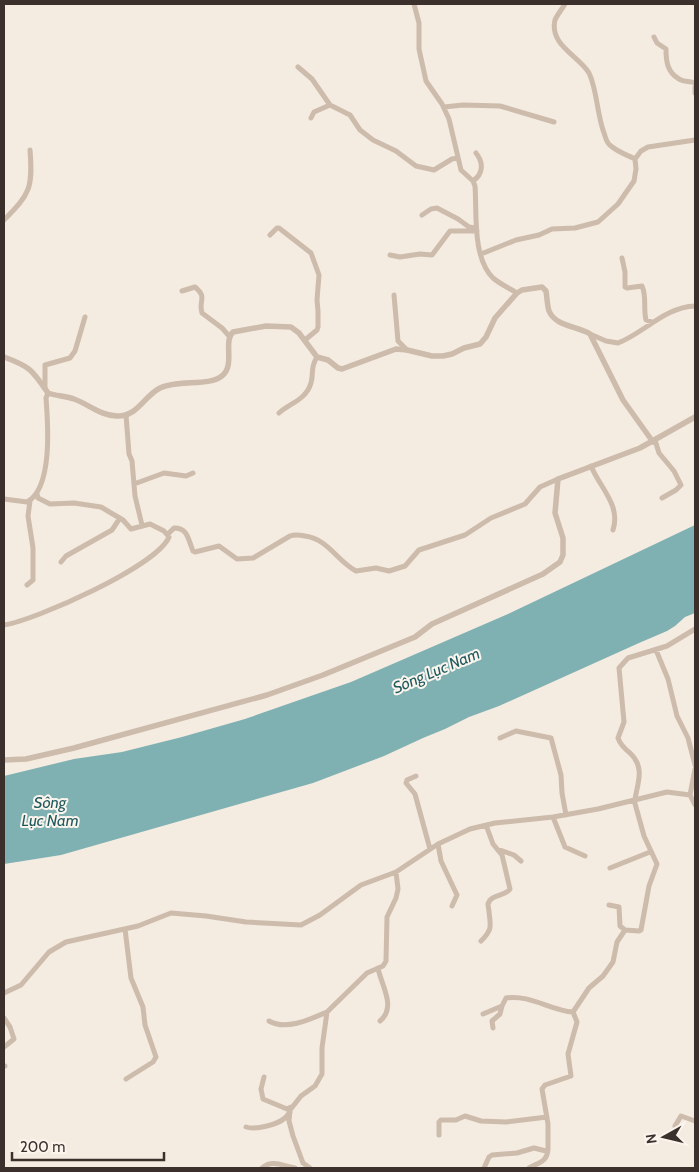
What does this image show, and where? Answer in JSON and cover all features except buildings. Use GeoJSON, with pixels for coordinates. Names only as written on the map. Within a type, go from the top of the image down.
{"type":"FeatureCollection","features":[{"type":"Feature","properties":{"kind":"street"},"geometry":{"type":"LineString","coordinates":[[414,4],[419,23],[419,49],[426,80],[449,118],[461,170],[473,181],[475,186],[477,230],[483,264],[498,282],[517,292]]}},
{"type":"Feature","properties":{"kind":"street"},"geometry":{"type":"LineString","coordinates":[[565,4],[555,20],[556,33],[559,40],[563,48],[588,72],[599,110],[600,124],[608,144],[634,159]]}},
{"type":"Feature","properties":{"kind":"street"},"geometry":{"type":"LineString","coordinates":[[654,37],[657,43],[666,49],[666,63],[676,77],[695,85],[695,92]]}},
{"type":"Feature","properties":{"kind":"street"},"geometry":{"type":"LineString","coordinates":[[298,67],[312,79],[330,105],[350,114],[357,127],[373,140],[396,151],[416,166],[434,170],[452,159],[458,158]]}},
{"type":"Feature","properties":{"kind":"street"},"geometry":{"type":"LineString","coordinates":[[311,118],[314,112],[330,105]]}},
{"type":"Feature","properties":{"kind":"street"},"geometry":{"type":"LineString","coordinates":[[444,107],[463,105],[500,106],[554,122]]}},
{"type":"Feature","properties":{"kind":"street"},"geometry":{"type":"LineString","coordinates":[[634,159],[641,151],[648,147],[695,140]]}},
{"type":"Feature","properties":{"kind":"street"},"geometry":{"type":"LineString","coordinates":[[4,220],[28,192],[32,173],[30,150]]}},
{"type":"Feature","properties":{"kind":"street"},"geometry":{"type":"LineString","coordinates":[[473,181],[478,177],[481,166],[481,160],[476,153]]}},
{"type":"Feature","properties":{"kind":"street"},"geometry":{"type":"LineString","coordinates":[[481,254],[516,240],[539,235],[552,229],[575,228],[598,222],[618,204],[634,181],[636,169],[634,159]]}},
{"type":"Feature","properties":{"kind":"street"},"geometry":{"type":"LineString","coordinates":[[422,215],[437,208],[477,230]]}},
{"type":"Feature","properties":{"kind":"street"},"geometry":{"type":"LineString","coordinates":[[270,235],[279,228],[311,254],[317,267],[319,280],[316,300],[318,327],[305,340]]}},
{"type":"Feature","properties":{"kind":"street"},"geometry":{"type":"LineString","coordinates":[[390,255],[400,257],[420,254],[432,255],[450,230],[477,230]]}},
{"type":"Feature","properties":{"kind":"street"},"geometry":{"type":"LineString","coordinates":[[622,258],[625,272],[625,287],[642,286],[646,301],[644,312],[646,320],[652,322]]}},
{"type":"Feature","properties":{"kind":"street"},"geometry":{"type":"LineString","coordinates":[[182,291],[192,287],[201,293],[203,296],[200,306],[202,314],[222,328],[230,337]]}},
{"type":"Feature","properties":{"kind":"street"},"geometry":{"type":"LineString","coordinates":[[4,357],[28,368],[36,375],[46,390],[109,415],[118,416],[132,413],[151,394],[165,386],[214,380],[222,376],[227,370],[230,359],[230,337],[234,332],[266,326],[285,326],[294,329],[305,340],[317,357],[328,360],[338,368],[345,368],[396,349],[432,356],[443,356],[480,344],[496,318],[517,292],[533,288],[544,289],[552,316],[568,326],[618,344],[652,322],[676,310],[695,306]]}},
{"type":"Feature","properties":{"kind":"street"},"geometry":{"type":"LineString","coordinates":[[394,295],[398,341],[407,350]]}},
{"type":"Feature","properties":{"kind":"street"},"geometry":{"type":"LineString","coordinates":[[4,499],[23,502],[30,500],[37,494],[42,479],[48,446],[44,365],[70,358],[85,316]]}},
{"type":"Feature","properties":{"kind":"street"},"geometry":{"type":"LineString","coordinates":[[590,334],[614,385],[654,441],[659,453],[674,471],[681,485],[662,498]]}},
{"type":"Feature","properties":{"kind":"street"},"geometry":{"type":"LineString","coordinates":[[279,413],[305,394],[311,383],[312,368],[317,357]]}},
{"type":"Feature","properties":{"kind":"street"},"geometry":{"type":"LineString","coordinates":[[126,415],[128,449],[132,461],[134,484],[142,526]]}},
{"type":"Feature","properties":{"kind":"street"},"geometry":{"type":"LineString","coordinates":[[4,626],[47,612],[89,593],[155,553],[165,544],[168,534],[174,528],[187,532],[195,552],[219,546],[237,559],[253,558],[293,534],[316,538],[356,571],[376,568],[389,570],[405,566],[420,550],[465,535],[491,518],[519,508],[540,487],[630,452],[654,441],[695,417]]}},
{"type":"Feature","properties":{"kind":"street"},"geometry":{"type":"LineString","coordinates":[[591,466],[601,486],[612,500],[615,524],[613,530]]}},
{"type":"Feature","properties":{"kind":"street"},"geometry":{"type":"LineString","coordinates":[[134,484],[164,473],[186,476],[193,473]]}},
{"type":"Feature","properties":{"kind":"street"},"geometry":{"type":"LineString","coordinates":[[4,760],[26,759],[74,748],[268,694],[323,675],[415,637],[432,624],[543,574],[560,562],[563,555],[562,538],[555,514],[558,479]]}},
{"type":"Feature","properties":{"kind":"street"},"geometry":{"type":"LineString","coordinates":[[37,494],[38,498],[50,504],[101,507],[120,518],[130,529],[153,524],[168,534]]}},
{"type":"Feature","properties":{"kind":"street"},"geometry":{"type":"LineString","coordinates":[[27,585],[33,580],[34,548],[28,516],[30,500]]}},
{"type":"Feature","properties":{"kind":"street"},"geometry":{"type":"LineString","coordinates":[[61,562],[66,556],[112,530],[120,518]]}},
{"type":"Feature","properties":{"kind":"street"},"geometry":{"type":"LineString","coordinates":[[609,905],[618,907],[620,926],[625,930],[639,931],[642,927],[649,886],[657,864],[650,852],[634,800],[640,772],[639,763],[620,743],[618,738],[624,722],[619,668],[628,658],[677,642],[695,629]]}},
{"type":"Feature","properties":{"kind":"street"},"geometry":{"type":"LineString","coordinates":[[656,650],[668,679],[677,716],[688,738],[695,765]]}},
{"type":"Feature","properties":{"kind":"street"},"geometry":{"type":"LineString","coordinates":[[500,738],[516,731],[550,738],[562,775],[562,793],[566,815]]}},
{"type":"Feature","properties":{"kind":"street"},"geometry":{"type":"LineString","coordinates":[[695,770],[690,795],[695,805]]}},
{"type":"Feature","properties":{"kind":"street"},"geometry":{"type":"LineString","coordinates":[[416,776],[407,780],[406,783],[415,794],[430,850]]}},
{"type":"Feature","properties":{"kind":"street"},"geometry":{"type":"LineString","coordinates":[[4,993],[21,984],[49,952],[61,943],[138,926],[171,913],[246,922],[301,925],[320,915],[361,885],[396,872],[438,844],[458,834],[486,825],[566,815],[667,792],[690,795]]}},
{"type":"Feature","properties":{"kind":"street"},"geometry":{"type":"LineString","coordinates":[[554,817],[565,847],[585,856]]}},
{"type":"Feature","properties":{"kind":"street"},"geometry":{"type":"LineString","coordinates":[[480,941],[489,932],[490,928],[488,904],[492,898],[510,890],[504,860],[493,844],[486,825]]}},
{"type":"Feature","properties":{"kind":"street"},"geometry":{"type":"LineString","coordinates":[[438,844],[441,861],[457,895],[452,906]]}},
{"type":"Feature","properties":{"kind":"street"},"geometry":{"type":"LineString","coordinates":[[496,849],[514,855],[521,861]]}},
{"type":"Feature","properties":{"kind":"street"},"geometry":{"type":"LineString","coordinates":[[610,868],[650,852]]}},
{"type":"Feature","properties":{"kind":"street"},"geometry":{"type":"LineString","coordinates":[[269,1021],[275,1025],[294,1024],[327,1012],[367,973],[378,968],[386,961],[387,917],[398,889],[396,872]]}},
{"type":"Feature","properties":{"kind":"street"},"geometry":{"type":"LineString","coordinates":[[124,928],[130,964],[130,978],[142,1007],[145,1025],[156,1057],[153,1062],[126,1079]]}},
{"type":"Feature","properties":{"kind":"street"},"geometry":{"type":"LineString","coordinates":[[529,1168],[548,1157],[547,1117],[542,1086],[570,1076],[568,1054],[577,1022],[574,1012],[589,988],[603,976],[613,962],[617,942],[625,930]]}},
{"type":"Feature","properties":{"kind":"street"},"geometry":{"type":"LineString","coordinates":[[378,968],[388,1004],[385,1016],[380,1021]]}},
{"type":"Feature","properties":{"kind":"street"},"geometry":{"type":"LineString","coordinates":[[493,1028],[492,1021],[500,1014],[506,998],[527,999],[574,1012]]}},
{"type":"Feature","properties":{"kind":"street"},"geometry":{"type":"LineString","coordinates":[[483,1014],[502,1006]]}},
{"type":"Feature","properties":{"kind":"street"},"geometry":{"type":"LineString","coordinates":[[246,1127],[251,1129],[284,1119],[291,1109],[315,1086],[322,1074],[322,1042],[327,1012]]}},
{"type":"Feature","properties":{"kind":"street"},"geometry":{"type":"LineString","coordinates":[[4,1018],[10,1026],[14,1039],[4,1047]]}},
{"type":"Feature","properties":{"kind":"street"},"geometry":{"type":"LineString","coordinates":[[264,1077],[261,1089],[263,1099],[291,1109]]}},
{"type":"Feature","properties":{"kind":"street"},"geometry":{"type":"LineString","coordinates":[[291,1109],[289,1120],[293,1136],[304,1163],[310,1168]]}},
{"type":"Feature","properties":{"kind":"street"},"geometry":{"type":"LineString","coordinates":[[439,1135],[439,1122],[441,1120],[456,1120],[465,1116],[480,1121],[506,1122],[547,1117]]}},
{"type":"Feature","properties":{"kind":"street"},"geometry":{"type":"LineString","coordinates":[[675,1126],[681,1116],[695,1121]]}},
{"type":"Feature","properties":{"kind":"street"},"geometry":{"type":"LineString","coordinates":[[484,1168],[489,1157],[492,1155],[517,1154],[534,1148],[548,1149]]}},
{"type":"Feature","properties":{"kind":"street"},"geometry":{"type":"LineString","coordinates":[[262,1168],[265,1165],[274,1163],[295,1168]]}},
{"type":"Feature","properties":{"kind":"street"},"geometry":{"type":"LineString","coordinates":[[300,1168],[304,1163]]}},
{"type":"Feature","properties":{"kind":"water","name":"Sông Lục Nam"},"geometry":{"type":"Polygon","coordinates":[[[695,525],[695,613],[685,617],[667,631],[384,756],[313,783],[61,855],[4,864],[4,776],[74,759],[122,752],[182,737],[245,719],[351,682],[508,614],[695,525]]]}}]}
